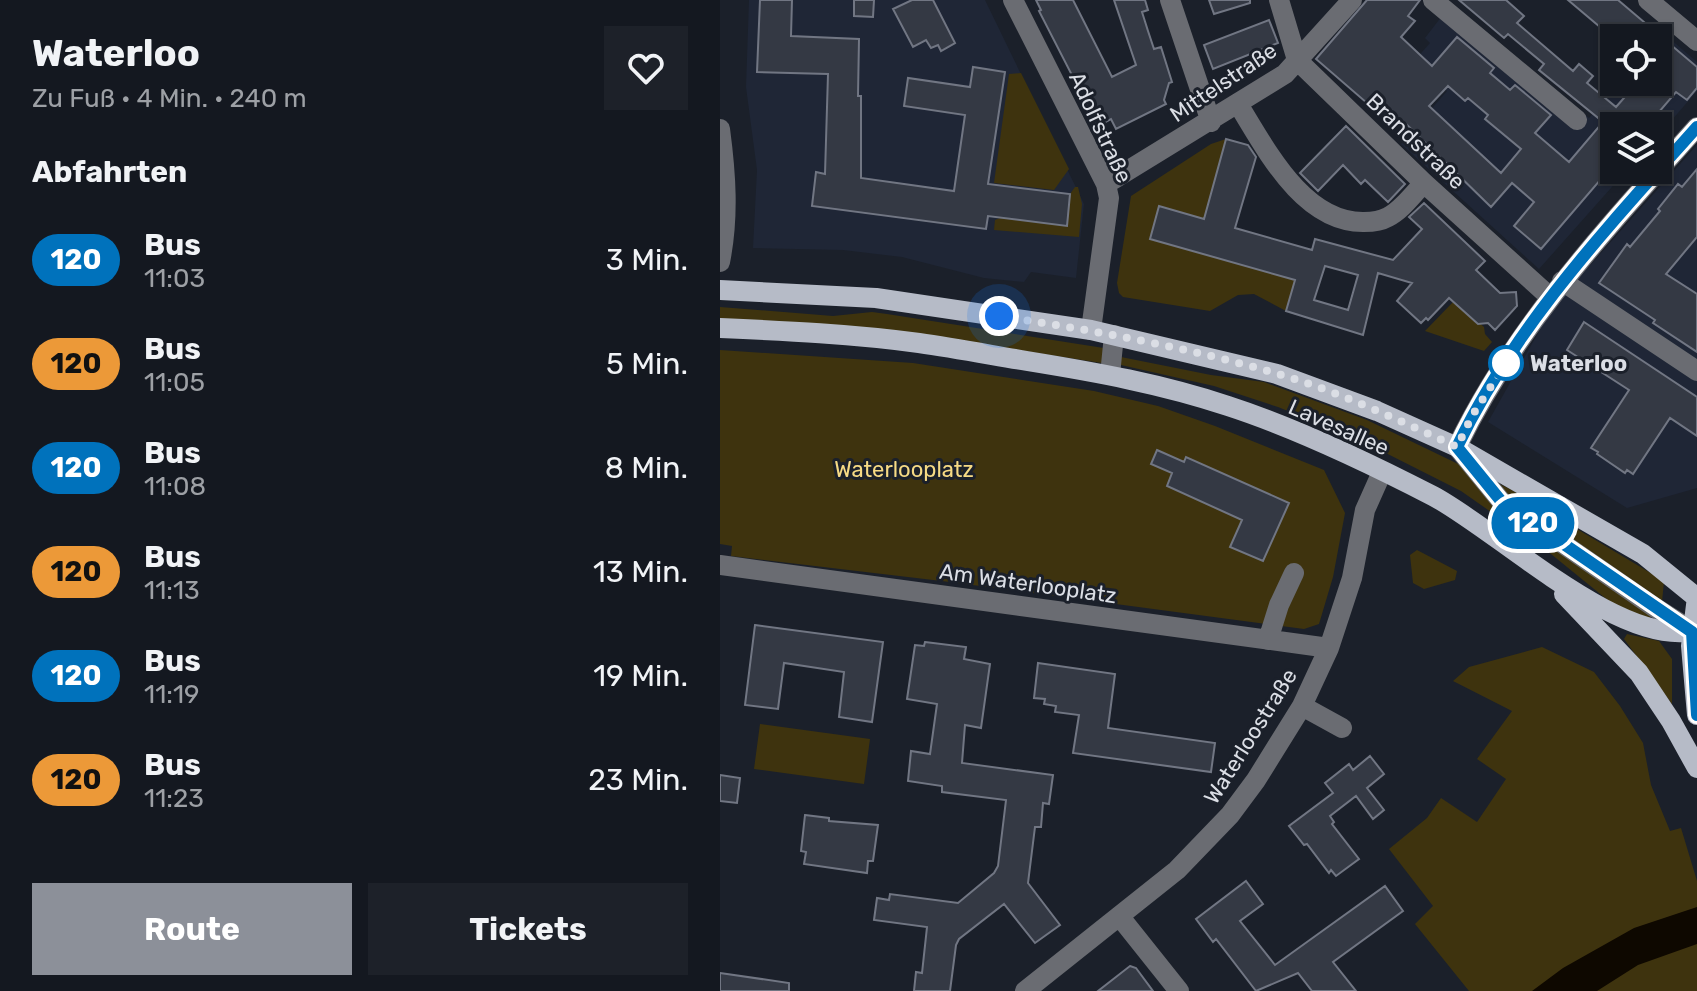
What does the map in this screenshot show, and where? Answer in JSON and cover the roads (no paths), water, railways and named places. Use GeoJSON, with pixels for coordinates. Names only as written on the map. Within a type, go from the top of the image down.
{"type":"FeatureCollection","features":[{"type":"Feature","properties":{"kind":"main road","name":"Lavesallee"},"geometry":{"type":"LineString","coordinates":[[720,290],[876,298],[1091,330],[1277,374],[1377,411],[1457,447],[1643,554],[1697,597]]}},
{"type":"Feature","properties":{"kind":"main road","name":"Lavesallee"},"geometry":{"type":"LineString","coordinates":[[720,328],[814,332],[920,343],[1110,375],[1229,406],[1434,497],[1476,522],[1532,563]]}},
{"type":"Feature","properties":{"kind":"main road"},"geometry":{"type":"LineString","coordinates":[[1532,563],[1608,613],[1647,628],[1695,632]]}},
{"type":"Feature","properties":{"kind":"main road"},"geometry":{"type":"LineString","coordinates":[[1532,563],[1639,673],[1697,768]]}},
{"type":"Feature","properties":{"kind":"main road"},"geometry":{"type":"LineString","coordinates":[[1697,597],[1697,715]]}},
{"type":"Feature","properties":{"kind":"street","name":"Adolfstraße"},"geometry":{"type":"LineString","coordinates":[[1013,0],[1106,184],[1109,198],[1091,330]]}},
{"type":"Feature","properties":{"kind":"street"},"geometry":{"type":"LineString","coordinates":[[1170,0],[1211,122]]}},
{"type":"Feature","properties":{"kind":"street","name":"Brandstraße"},"geometry":{"type":"LineString","coordinates":[[1279,0],[1297,60],[1424,183],[1556,289],[1697,371]]}},
{"type":"Feature","properties":{"kind":"street","name":"Mittelstraße"},"geometry":{"type":"LineString","coordinates":[[1106,184],[1285,74],[1352,0]]}},
{"type":"Feature","properties":{"kind":"street"},"geometry":{"type":"LineString","coordinates":[[1433,0],[1577,120]]}},
{"type":"Feature","properties":{"kind":"street"},"geometry":{"type":"LineString","coordinates":[[1648,0],[1697,41]]}},
{"type":"Feature","properties":{"kind":"street"},"geometry":{"type":"LineString","coordinates":[[1238,104],[1301,192],[1321,210],[1340,219],[1360,222],[1388,217],[1424,183]]}},
{"type":"Feature","properties":{"kind":"street"},"geometry":{"type":"LineString","coordinates":[[1457,447],[1472,416],[1556,289],[1697,127]]}},
{"type":"Feature","properties":{"kind":"street"},"geometry":{"type":"LineString","coordinates":[[720,129],[727,184],[720,262]]}},
{"type":"Feature","properties":{"kind":"street"},"geometry":{"type":"LineString","coordinates":[[1110,375],[1114,335]]}},
{"type":"Feature","properties":{"kind":"street","name":"Lavesallee"},"geometry":{"type":"LineString","coordinates":[[1457,447],[1501,501],[1695,632]]}},
{"type":"Feature","properties":{"kind":"street","name":"Waterloostraße"},"geometry":{"type":"LineString","coordinates":[[1025,991],[1177,870],[1230,815],[1302,706],[1329,648],[1352,578],[1365,510],[1382,472]]}},
{"type":"Feature","properties":{"kind":"street","name":"Am Waterlooplatz"},"geometry":{"type":"LineString","coordinates":[[720,565],[1329,648]]}},
{"type":"Feature","properties":{"kind":"street"},"geometry":{"type":"LineString","coordinates":[[1268,640],[1279,605],[1294,573]]}},
{"type":"Feature","properties":{"kind":"street"},"geometry":{"type":"LineString","coordinates":[[1302,706],[1342,728]]}},
{"type":"Feature","properties":{"kind":"street"},"geometry":{"type":"LineString","coordinates":[[1120,917],[1179,991]]}},
{"type":"Feature","properties":{"kind":"place","name":"Waterloo"},"geometry":{"type":"Point","coordinates":[1506,363]}},
{"type":"Feature","properties":{"kind":"park label","name":"Waterlooplatz"},"geometry":{"type":"Point","coordinates":[904,469]}}]}
